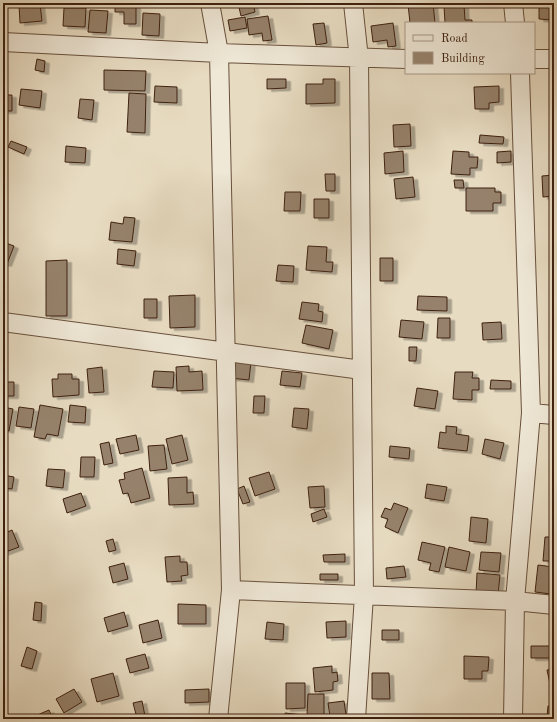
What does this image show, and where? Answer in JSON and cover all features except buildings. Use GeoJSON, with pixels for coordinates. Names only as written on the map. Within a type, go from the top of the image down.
{"type":"FeatureCollection","features":[{"type":"Feature","properties":{"kind":"street"},"geometry":{"type":"LineString","coordinates":[[210,3],[219,53],[231,590],[218,719]]}},
{"type":"Feature","properties":{"kind":"street"},"geometry":{"type":"LineString","coordinates":[[353,3],[359,59],[364,596],[356,719]]}},
{"type":"Feature","properties":{"kind":"street"},"geometry":{"type":"LineString","coordinates":[[513,3],[515,22]]}},
{"type":"Feature","properties":{"kind":"street"},"geometry":{"type":"LineString","coordinates":[[3,42],[359,59],[405,59]]}},
{"type":"Feature","properties":{"kind":"street"},"geometry":{"type":"LineString","coordinates":[[535,59],[554,59]]}},
{"type":"Feature","properties":{"kind":"street"},"geometry":{"type":"LineString","coordinates":[[513,719],[515,602],[531,413],[520,74]]}},
{"type":"Feature","properties":{"kind":"street"},"geometry":{"type":"LineString","coordinates":[[3,322],[362,370]]}},
{"type":"Feature","properties":{"kind":"street"},"geometry":{"type":"LineString","coordinates":[[531,413],[554,415]]}},
{"type":"Feature","properties":{"kind":"street"},"geometry":{"type":"LineString","coordinates":[[231,590],[554,605]]}}]}
